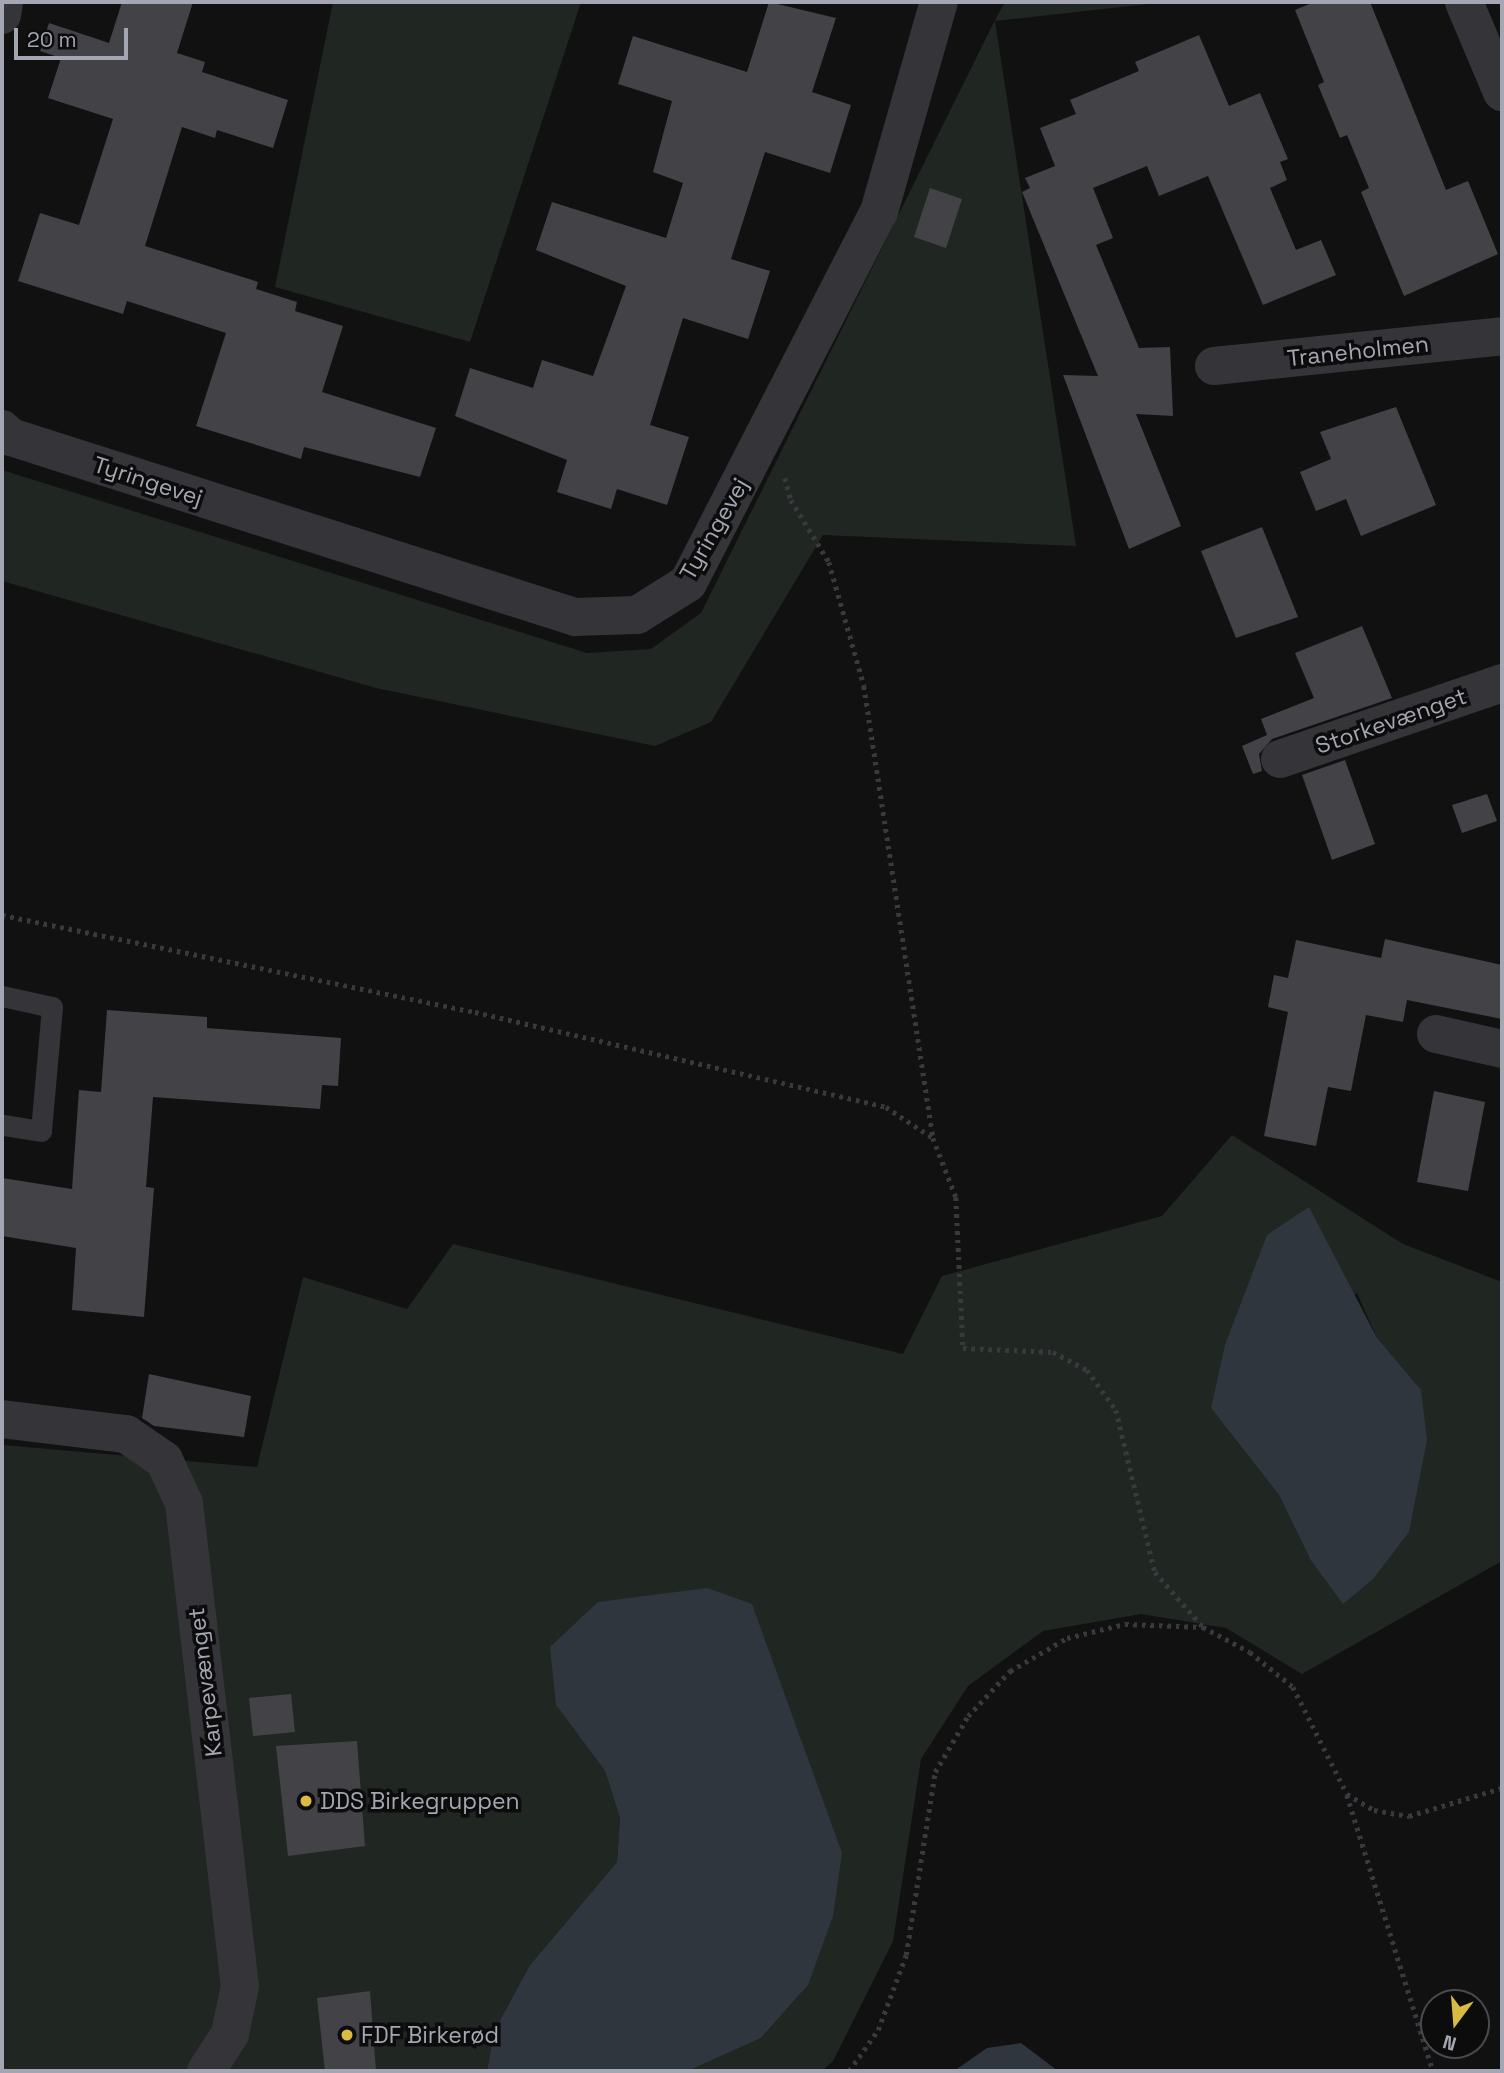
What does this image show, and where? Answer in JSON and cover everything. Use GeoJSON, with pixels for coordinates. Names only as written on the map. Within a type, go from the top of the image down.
{"type":"FeatureCollection","features":[{"type":"Feature","properties":{"kind":"street"},"geometry":{"type":"LineString","coordinates":[[2,15],[4,2]]}},
{"type":"Feature","properties":{"kind":"street","name":"Tyringevej"},"geometry":{"type":"LineString","coordinates":[[2,429],[11,437],[575,617],[638,615],[688,583],[879,212],[939,2]]}},
{"type":"Feature","properties":{"kind":"street"},"geometry":{"type":"LineString","coordinates":[[1464,2],[1502,92]]}},
{"type":"Feature","properties":{"kind":"street","name":"Traneholmen"},"geometry":{"type":"LineString","coordinates":[[1214,366],[1502,335]]}},
{"type":"Feature","properties":{"kind":"street","name":"Storkevænget"},"geometry":{"type":"LineString","coordinates":[[1280,759],[1502,683]]}},
{"type":"Feature","properties":{"kind":"street"},"geometry":{"type":"LineString","coordinates":[[1436,1034],[1502,1049]]}},
{"type":"Feature","properties":{"kind":"street","name":"Karpevænget"},"geometry":{"type":"LineString","coordinates":[[2,1419],[126,1434],[164,1460],[184,1503],[240,1986],[230,2034],[206,2071]]}},
{"type":"Feature","properties":{"kind":"lane"},"geometry":{"type":"LineString","coordinates":[[2,996],[52,1007],[41,1131],[2,1125]]}},
{"type":"Feature","properties":{"kind":"path"},"geometry":{"type":"LineString","coordinates":[[770,426],[791,500],[829,562],[864,686],[933,1139],[956,1197],[963,1348],[1053,1352],[1087,1370],[1116,1410],[1155,1572],[1203,1627],[1250,1652],[1293,1687],[1347,1794],[1433,2071]]}},
{"type":"Feature","properties":{"kind":"path"},"geometry":{"type":"LineString","coordinates":[[2,915],[475,1012],[886,1107],[933,1139]]}},
{"type":"Feature","properties":{"kind":"path"},"geometry":{"type":"LineString","coordinates":[[849,2071],[878,2030],[906,1955],[935,1772],[968,1716],[1010,1671],[1068,1638],[1125,1624],[1203,1627]]}},
{"type":"Feature","properties":{"kind":"path"},"geometry":{"type":"LineString","coordinates":[[1347,1794],[1374,1810],[1409,1816],[1502,1788]]}},
{"type":"Feature","properties":{"kind":"shaded area"},"geometry":{"type":"Polygon","coordinates":[[[333,2],[581,2],[470,342],[275,287],[333,2]]]}},
{"type":"Feature","properties":{"kind":"shaded area"},"geometry":{"type":"Polygon","coordinates":[[[1005,2],[1166,2],[995,21],[1076,546],[823,535],[711,722],[655,746],[376,688],[2,581],[2,470],[587,653],[651,649],[701,613],[995,20],[1005,2]]]}},
{"type":"Feature","properties":{"kind":"shaded area"},"geometry":{"type":"Polygon","coordinates":[[[1232,1135],[1403,1244],[1502,1282],[1502,1561],[1302,1674],[1226,1628],[1141,1614],[1043,1631],[968,1686],[921,1759],[893,1941],[833,2061],[822,2071],[688,2071],[761,2038],[808,1985],[556,1705],[605,1771],[620,1818],[617,1862],[530,1965],[494,2031],[487,2071],[2,2071],[2,1445],[257,1467],[303,1277],[407,1309],[453,1244],[903,1354],[942,1276],[1162,1216],[1232,1135]],[[1357,1293],[1211,1408],[1279,1495],[1310,1559],[1377,1338],[1357,1293]]]}},
{"type":"Feature","properties":{"kind":"shaded area"},"geometry":{"type":"Polygon","coordinates":[[[1309,1207],[1377,1338],[1421,1390],[1427,1440],[1409,1532],[1373,1579],[1343,1604],[1310,1559],[1279,1495],[1211,1408],[1225,1345],[1267,1235],[1309,1207]]]}},
{"type":"Feature","properties":{"kind":"shaded area"},"geometry":{"type":"Polygon","coordinates":[[[707,1588],[752,1604],[842,1853],[833,1916],[808,1985],[761,2038],[688,2071],[487,2071],[494,2031],[530,1965],[617,1862],[620,1818],[605,1771],[556,1705],[550,1647],[598,1602],[707,1588]]]}},
{"type":"Feature","properties":{"kind":"shaded area"},"geometry":{"type":"Polygon","coordinates":[[[1021,2043],[1058,2071],[954,2071],[987,2048],[1021,2043]]]}},
{"type":"Feature","properties":{"kind":"building"},"geometry":{"type":"Polygon","coordinates":[[[122,2],[193,2],[177,53],[205,62],[202,72],[288,100],[273,148],[217,130],[215,138],[182,127],[145,246],[258,282],[256,289],[297,302],[295,311],[343,326],[322,392],[436,428],[420,477],[304,447],[301,459],[196,426],[226,333],[127,301],[123,314],[18,281],[40,213],[79,225],[113,119],[48,98],[61,58],[40,51],[49,23],[109,43],[122,2]]]}},
{"type":"Feature","properties":{"kind":"building"},"geometry":{"type":"Polygon","coordinates":[[[769,2],[836,18],[812,92],[851,105],[830,173],[765,152],[731,259],[770,271],[748,339],[683,318],[650,425],[689,437],[667,505],[617,489],[611,509],[557,492],[567,460],[455,416],[470,368],[533,388],[542,360],[593,376],[626,286],[536,250],[552,202],[666,238],[683,183],[653,172],[672,101],[618,84],[633,36],[747,72],[769,2]]]}},
{"type":"Feature","properties":{"kind":"building"},"geometry":{"type":"Polygon","coordinates":[[[1314,2],[1370,2],[1446,190],[1468,181],[1498,254],[1404,296],[1361,192],[1369,188],[1347,135],[1340,138],[1318,85],[1324,82],[1295,10],[1314,2]]]}},
{"type":"Feature","properties":{"kind":"building"},"geometry":{"type":"Polygon","coordinates":[[[1199,35],[1229,106],[1260,93],[1288,159],[1280,162],[1287,180],[1270,188],[1296,250],[1321,240],[1336,275],[1263,305],[1208,176],[1159,196],[1147,166],[1093,188],[1113,238],[1096,245],[1139,348],[1170,347],[1173,416],[1136,414],[1181,526],[1129,549],[1063,375],[1098,376],[1022,192],[1030,188],[1025,178],[1055,166],[1040,128],[1076,114],[1070,100],[1139,71],[1135,62],[1199,35]]]}},
{"type":"Feature","properties":{"kind":"building"},"geometry":{"type":"Polygon","coordinates":[[[930,188],[962,199],[946,248],[914,237],[930,188]]]}},
{"type":"Feature","properties":{"kind":"building"},"geometry":{"type":"Polygon","coordinates":[[[1396,407],[1436,505],[1361,536],[1346,499],[1316,511],[1300,472],[1331,459],[1320,432],[1396,407]]]}},
{"type":"Feature","properties":{"kind":"building"},"geometry":{"type":"Polygon","coordinates":[[[1262,527],[1298,617],[1236,638],[1201,551],[1262,527]]]}},
{"type":"Feature","properties":{"kind":"building"},"geometry":{"type":"Polygon","coordinates":[[[1362,626],[1392,698],[1272,739],[1259,754],[1262,771],[1253,774],[1242,746],[1267,735],[1261,719],[1314,698],[1295,653],[1362,626]]]}},
{"type":"Feature","properties":{"kind":"building"},"geometry":{"type":"Polygon","coordinates":[[[1345,760],[1375,844],[1332,860],[1302,775],[1345,760]]]}},
{"type":"Feature","properties":{"kind":"building"},"geometry":{"type":"Polygon","coordinates":[[[1487,794],[1497,821],[1462,833],[1452,805],[1487,794]]]}},
{"type":"Feature","properties":{"kind":"building"},"geometry":{"type":"Polygon","coordinates":[[[1385,939],[1502,965],[1502,1019],[1407,1000],[1403,1022],[1366,1015],[1351,1091],[1328,1087],[1316,1146],[1264,1136],[1288,1012],[1268,1007],[1274,975],[1288,978],[1296,940],[1381,958],[1385,939]]]}},
{"type":"Feature","properties":{"kind":"building"},"geometry":{"type":"Polygon","coordinates":[[[107,1010],[207,1017],[207,1028],[341,1038],[338,1086],[322,1085],[320,1109],[153,1097],[146,1187],[154,1188],[144,1317],[72,1310],[76,1248],[2,1236],[2,1178],[72,1189],[79,1090],[101,1092],[107,1010]]]}},
{"type":"Feature","properties":{"kind":"building"},"geometry":{"type":"Polygon","coordinates":[[[1434,1091],[1485,1102],[1468,1191],[1417,1182],[1434,1091]]]}},
{"type":"Feature","properties":{"kind":"building"},"geometry":{"type":"Polygon","coordinates":[[[149,1374],[251,1396],[244,1437],[154,1426],[142,1418],[149,1374]]]}},
{"type":"Feature","properties":{"kind":"building"},"geometry":{"type":"Polygon","coordinates":[[[291,1694],[295,1732],[253,1736],[249,1698],[291,1694]]]}},
{"type":"Feature","properties":{"kind":"building","name":"DDS Birkegruppen"},"geometry":{"type":"Polygon","coordinates":[[[357,1741],[365,1846],[288,1856],[276,1746],[357,1741]]]}},
{"type":"Feature","properties":{"kind":"building","name":"FDF Birkerød"},"geometry":{"type":"Polygon","coordinates":[[[370,1991],[376,2071],[325,2071],[317,1998],[370,1991]]]}},
{"type":"Feature","properties":{"kind":"place","name":"DDS Birkegruppen"},"geometry":{"type":"Point","coordinates":[306,1801]}},
{"type":"Feature","properties":{"kind":"place","name":"FDF Birkerød"},"geometry":{"type":"Point","coordinates":[347,2035]}}]}
